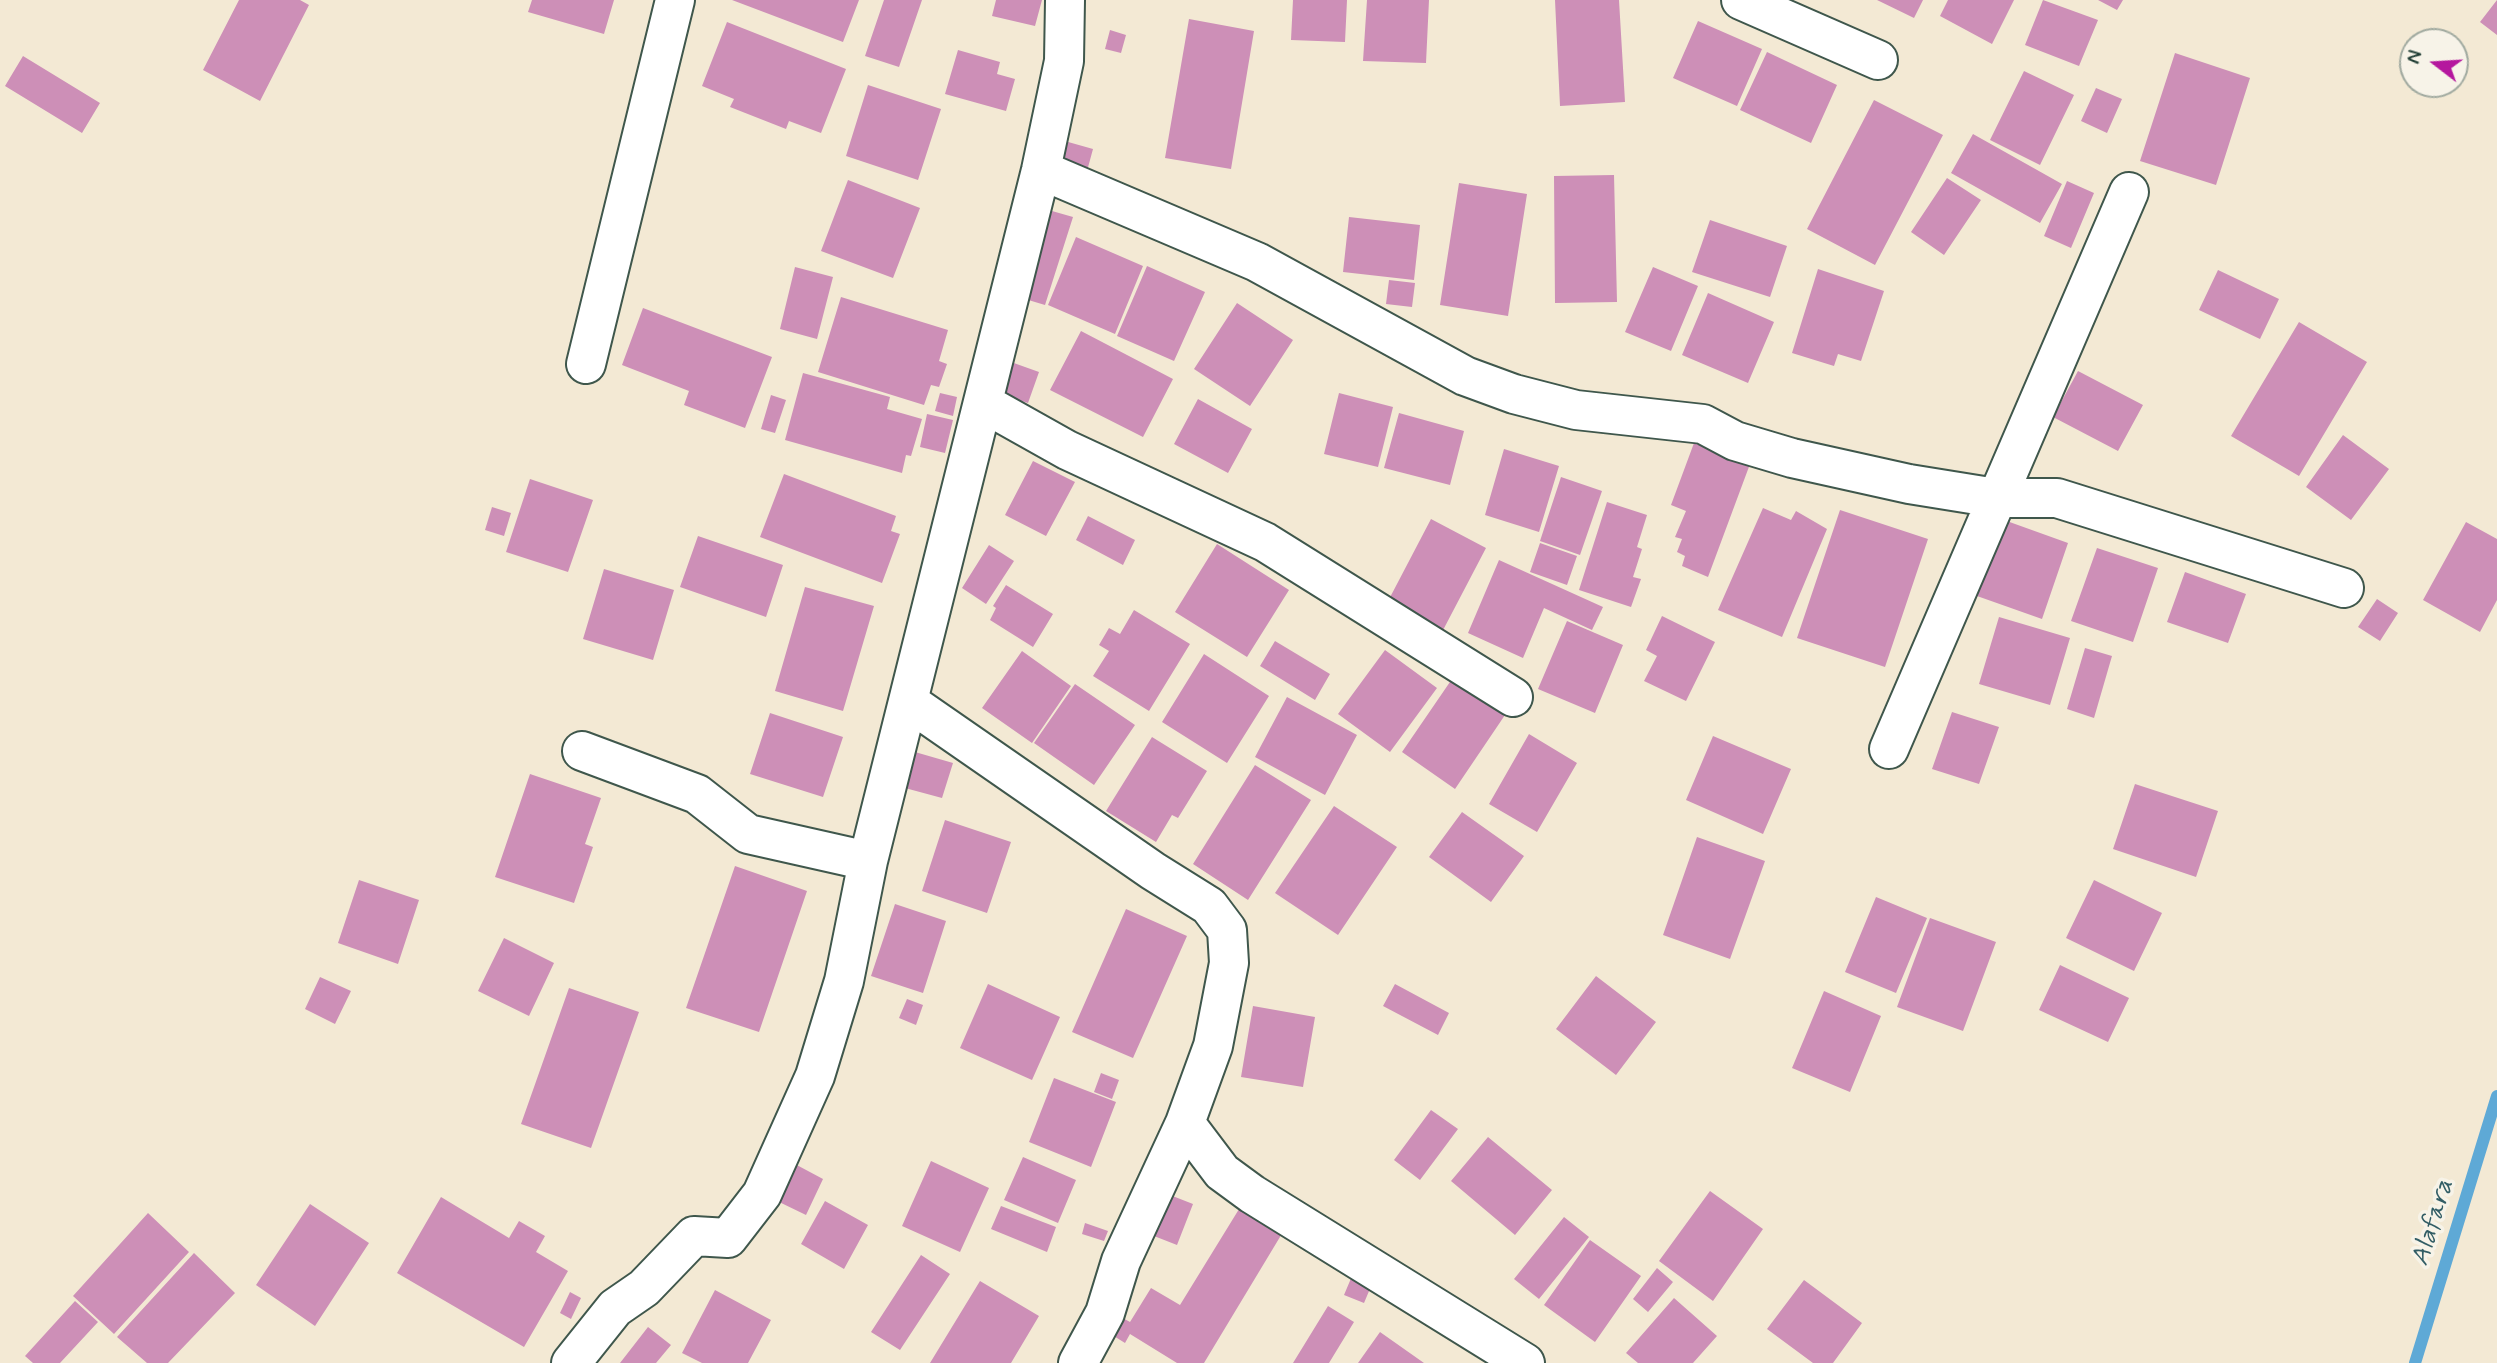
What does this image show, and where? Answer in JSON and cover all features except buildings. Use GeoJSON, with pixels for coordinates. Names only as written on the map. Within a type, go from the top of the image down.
{"type":"FeatureCollection","features":[{"type":"Feature","properties":{"kind":"street"},"geometry":{"type":"LineString","coordinates":[[586,364],[676,0]]}},
{"type":"Feature","properties":{"kind":"street"},"geometry":{"type":"LineString","coordinates":[[571,1363],[615,1308],[644,1288],[695,1236],[728,1238],[762,1194],[815,1076],[844,981],[868,861],[985,404],[1041,170],[1064,61],[1065,0]]}},
{"type":"Feature","properties":{"kind":"street"},"geometry":{"type":"LineString","coordinates":[[1741,0],[1878,60]]}},
{"type":"Feature","properties":{"kind":"street"},"geometry":{"type":"LineString","coordinates":[[1041,170],[1257,262],[1465,376],[1514,394],[1576,410],[1703,424],[1735,441],[1792,458],[1909,484],[1996,498],[2057,498],[2344,588]]}},
{"type":"Feature","properties":{"kind":"street"},"geometry":{"type":"LineString","coordinates":[[1889,749],[2129,192]]}},
{"type":"Feature","properties":{"kind":"street"},"geometry":{"type":"LineString","coordinates":[[985,404],[1067,450],[1265,542],[1513,697]]}},
{"type":"Feature","properties":{"kind":"street"},"geometry":{"type":"LineString","coordinates":[[909,702],[1153,872],[1209,906],[1227,930],[1229,963],[1213,1046],[1185,1123],[1121,1261],[1105,1313],[1078,1363]]}},
{"type":"Feature","properties":{"kind":"street"},"geometry":{"type":"LineString","coordinates":[[582,751],[697,794],[748,834],[868,861]]}},
{"type":"Feature","properties":{"kind":"street"},"geometry":{"type":"LineString","coordinates":[[1185,1123],[1222,1172],[1252,1194],[1525,1363]]}},
{"type":"Feature","properties":{"kind":"waterway","name":"Alafara"},"geometry":{"type":"LineString","coordinates":[[2415,1363],[2497,1096]]}}]}
